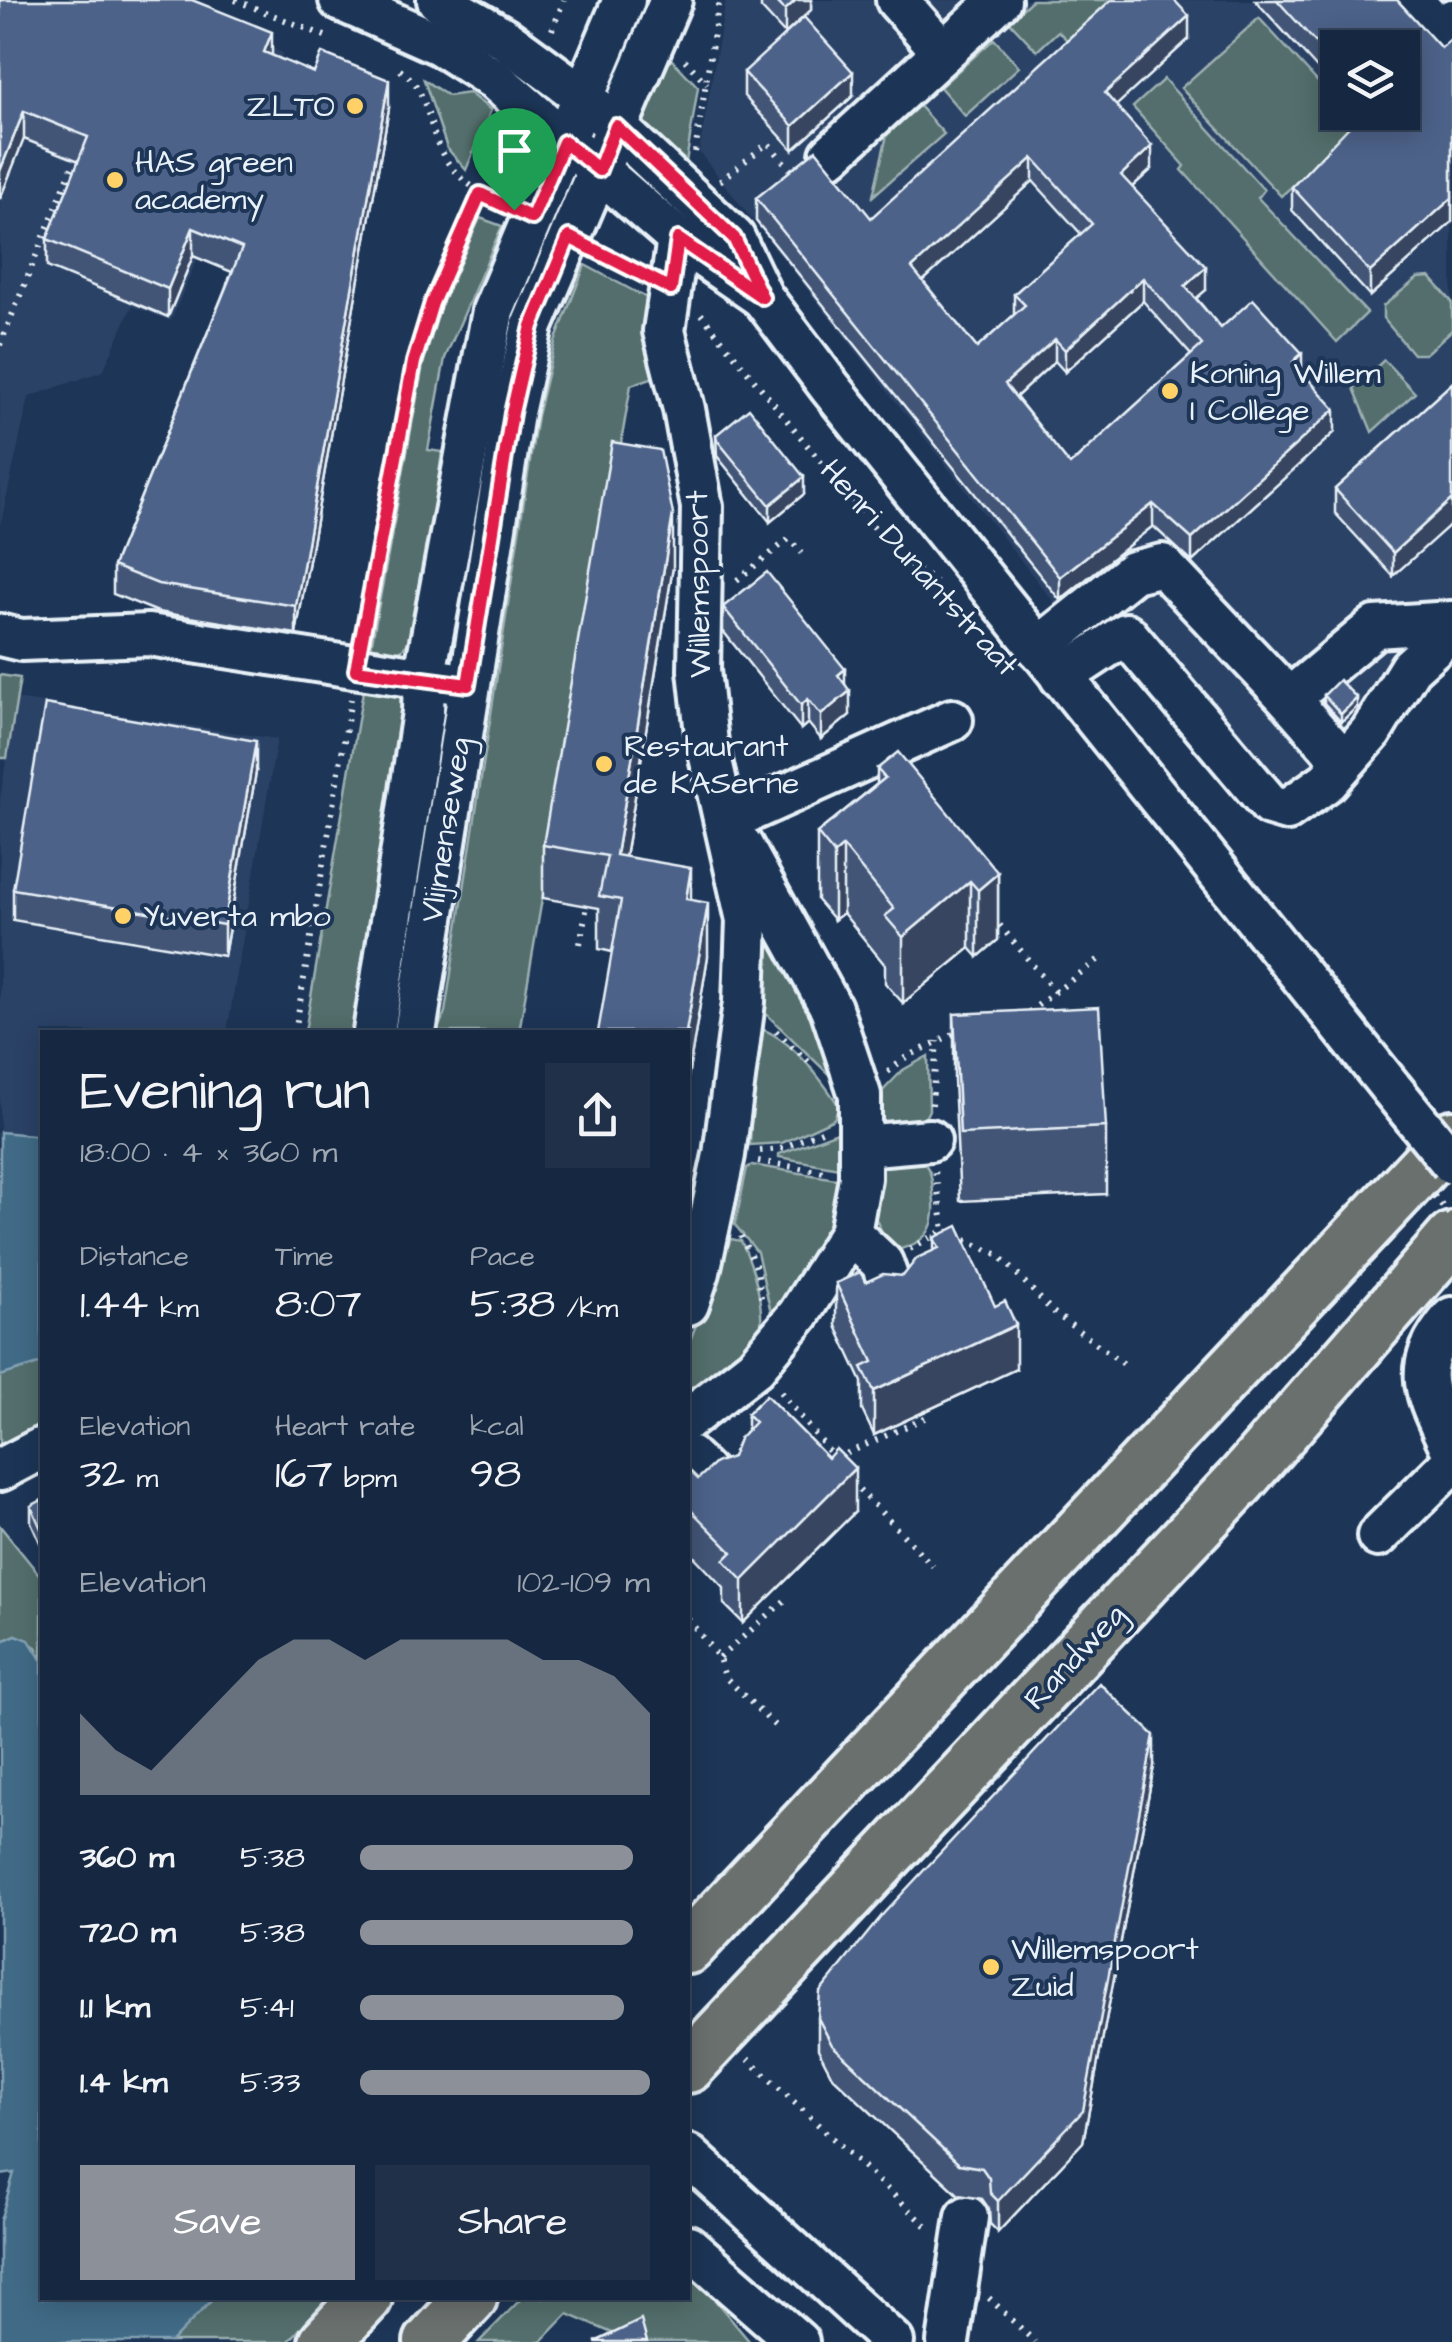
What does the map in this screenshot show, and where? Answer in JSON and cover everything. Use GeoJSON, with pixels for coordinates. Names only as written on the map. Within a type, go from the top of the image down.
{"type":"FeatureCollection","features":[{"type":"Feature","properties":{"kind":"main road"},"geometry":{"type":"LineString","coordinates":[[690,1946],[1452,1136]]}},
{"type":"Feature","properties":{"kind":"main road","name":"Randweg"},"geometry":{"type":"LineString","coordinates":[[690,2065],[1242,1480],[1452,1238]]}},
{"type":"Feature","properties":{"kind":"main road"},"geometry":{"type":"LineString","coordinates":[[325,2342],[364,2300]]}},
{"type":"Feature","properties":{"kind":"main road"},"geometry":{"type":"LineString","coordinates":[[430,2342],[470,2300]]}},
{"type":"Feature","properties":{"kind":"street","name":"Henri Dunantstraat"},"geometry":{"type":"LineString","coordinates":[[340,0],[438,44],[494,79],[678,239],[762,297]]}},
{"type":"Feature","properties":{"kind":"street","name":"Henri Dunantstraat"},"geometry":{"type":"LineString","coordinates":[[438,0],[504,38],[584,96],[734,238],[762,297],[1049,663],[1452,1163]]}},
{"type":"Feature","properties":{"kind":"street","name":"Vlijmenseweg"},"geometry":{"type":"LineString","coordinates":[[374,1030],[423,712],[424,679],[493,311],[624,0]]}},
{"type":"Feature","properties":{"kind":"street","name":"Vlijmenseweg"},"geometry":{"type":"LineString","coordinates":[[414,1030],[512,413],[532,326],[670,0]]}},
{"type":"Feature","properties":{"kind":"street"},"geometry":{"type":"LineString","coordinates":[[897,0],[943,52]]}},
{"type":"Feature","properties":{"kind":"street"},"geometry":{"type":"LineString","coordinates":[[830,155],[1000,0]]}},
{"type":"Feature","properties":{"kind":"street"},"geometry":{"type":"LineString","coordinates":[[1411,0],[1440,31],[1452,20]]}},
{"type":"Feature","properties":{"kind":"street","name":"Willemspoort"},"geometry":{"type":"LineString","coordinates":[[678,239],[664,331],[684,409],[702,507],[699,670],[706,743],[727,822],[764,914],[832,1008],[861,1133],[850,1233],[760,1361],[690,1418]]}},
{"type":"Feature","properties":{"kind":"street"},"geometry":{"type":"LineString","coordinates":[[1049,663],[1134,572],[1162,565],[1344,762]]}},
{"type":"Feature","properties":{"kind":"street"},"geometry":{"type":"LineString","coordinates":[[1289,699],[1375,628],[1452,622]]}},
{"type":"Feature","properties":{"kind":"street"},"geometry":{"type":"LineString","coordinates":[[1049,663],[1126,634],[1270,805],[1287,810],[1328,781],[1371,732],[1410,668],[1452,630]]}},
{"type":"Feature","properties":{"kind":"street"},"geometry":{"type":"LineString","coordinates":[[0,635],[21,640],[149,634],[468,685]]}},
{"type":"Feature","properties":{"kind":"street"},"geometry":{"type":"LineString","coordinates":[[727,822],[952,720]]}},
{"type":"Feature","properties":{"kind":"street"},"geometry":{"type":"LineString","coordinates":[[690,1297],[724,1155],[744,1002],[764,914]]}},
{"type":"Feature","properties":{"kind":"street"},"geometry":{"type":"LineString","coordinates":[[861,1133],[930,1140]]}},
{"type":"Feature","properties":{"kind":"street"},"geometry":{"type":"LineString","coordinates":[[850,1233],[888,1280]]}},
{"type":"Feature","properties":{"kind":"street"},"geometry":{"type":"LineString","coordinates":[[1452,1318],[1425,1355],[1425,1389],[1452,1450]]}},
{"type":"Feature","properties":{"kind":"street"},"geometry":{"type":"LineString","coordinates":[[0,1470],[40,1449]]}},
{"type":"Feature","properties":{"kind":"street"},"geometry":{"type":"LineString","coordinates":[[1378,1536],[1452,1463]]}},
{"type":"Feature","properties":{"kind":"street"},"geometry":{"type":"LineString","coordinates":[[690,2157],[893,2342]]}},
{"type":"Feature","properties":{"kind":"street"},"geometry":{"type":"LineString","coordinates":[[948,2342],[967,2217]]}},
{"type":"Feature","properties":{"kind":"street"},"geometry":{"type":"LineString","coordinates":[[690,2248],[798,2342]]}},
{"type":"Feature","properties":{"kind":"path"},"geometry":{"type":"LineString","coordinates":[[235,0],[344,44]]}},
{"type":"Feature","properties":{"kind":"path"},"geometry":{"type":"LineString","coordinates":[[695,154],[719,0]]}},
{"type":"Feature","properties":{"kind":"path"},"geometry":{"type":"LineString","coordinates":[[393,66],[406,73],[425,100],[439,147],[456,174],[480,194],[532,218]]}},
{"type":"Feature","properties":{"kind":"path"},"geometry":{"type":"LineString","coordinates":[[295,1030],[356,670],[414,362],[432,303],[520,102]]}},
{"type":"Feature","properties":{"kind":"path"},"geometry":{"type":"LineString","coordinates":[[708,192],[768,143],[793,174],[830,155]]}},
{"type":"Feature","properties":{"kind":"path"},"geometry":{"type":"LineString","coordinates":[[0,345],[75,160]]}},
{"type":"Feature","properties":{"kind":"path","name":"Henri Dunantstraat"},"geometry":{"type":"LineString","coordinates":[[569,237],[671,289],[706,318],[880,535],[907,563],[946,588]]}},
{"type":"Feature","properties":{"kind":"path"},"geometry":{"type":"LineString","coordinates":[[701,581],[738,580],[789,539],[802,553]]}},
{"type":"Feature","properties":{"kind":"path"},"geometry":{"type":"LineString","coordinates":[[580,944],[588,899],[606,901]]}},
{"type":"Feature","properties":{"kind":"path"},"geometry":{"type":"LineString","coordinates":[[984,905],[1056,993]]}},
{"type":"Feature","properties":{"kind":"path"},"geometry":{"type":"LineString","coordinates":[[1015,1016],[1036,1010],[1099,959]]}},
{"type":"Feature","properties":{"kind":"path"},"geometry":{"type":"LineString","coordinates":[[744,1002],[861,1133]]}},
{"type":"Feature","properties":{"kind":"path"},"geometry":{"type":"LineString","coordinates":[[724,1155],[861,1133],[905,1058],[975,1026]]}},
{"type":"Feature","properties":{"kind":"path"},"geometry":{"type":"LineString","coordinates":[[724,1155],[861,1133]]}},
{"type":"Feature","properties":{"kind":"path"},"geometry":{"type":"LineString","coordinates":[[710,1226],[741,1235],[748,1245],[757,1269],[760,1361],[842,1468]]}},
{"type":"Feature","properties":{"kind":"path"},"geometry":{"type":"LineString","coordinates":[[888,1280],[944,1230],[999,1255],[1052,1312],[1128,1367]]}},
{"type":"Feature","properties":{"kind":"path"},"geometry":{"type":"LineString","coordinates":[[836,1459],[931,1415]]}},
{"type":"Feature","properties":{"kind":"path"},"geometry":{"type":"LineString","coordinates":[[847,1477],[933,1566]]}},
{"type":"Feature","properties":{"kind":"path"},"geometry":{"type":"LineString","coordinates":[[718,1658],[790,1596]]}},
{"type":"Feature","properties":{"kind":"path"},"geometry":{"type":"LineString","coordinates":[[690,1622],[718,1658],[725,1677],[776,1726]]}},
{"type":"Feature","properties":{"kind":"path"},"geometry":{"type":"LineString","coordinates":[[748,2059],[900,2201]]}},
{"type":"Feature","properties":{"kind":"path"},"geometry":{"type":"LineString","coordinates":[[961,2268],[1035,2342]]}},
{"type":"Feature","properties":{"kind":"shaded area","name":"HAS green academy"},"geometry":{"type":"Polygon","coordinates":[[[0,0],[153,0],[283,53],[171,321],[132,306],[103,371],[29,397],[0,526],[0,0]]]}},
{"type":"Feature","properties":{"kind":"shaded area","name":"Koning Willem I College"},"geometry":{"type":"Polygon","coordinates":[[[726,0],[1452,0],[1452,652],[1262,825],[1074,602],[1060,610],[699,152],[726,0]]]}},
{"type":"Feature","properties":{"kind":"shaded area","name":"Yuverta mbo"},"geometry":{"type":"Polygon","coordinates":[[[16,699],[277,739],[227,1030],[40,1030],[40,1136],[0,1132],[0,799],[16,699]]]}},
{"type":"Feature","properties":{"kind":"shaded area"},"geometry":{"type":"Polygon","coordinates":[[[0,1132],[40,1136],[40,1364],[0,1376],[0,1132]]]}},
{"type":"Feature","properties":{"kind":"shaded area"},"geometry":{"type":"Polygon","coordinates":[[[16,1635],[29,1640],[40,1658],[40,2300],[212,2300],[171,2342],[0,2342],[0,2221],[14,2173],[0,2175],[0,1642],[16,1635]]]}},
{"type":"Feature","properties":{"kind":"green space"},"geometry":{"type":"Polygon","coordinates":[[[1032,0],[1114,0],[1069,42],[1058,31],[1037,51],[1009,21],[1032,0]]]}},
{"type":"Feature","properties":{"kind":"green space"},"geometry":{"type":"Polygon","coordinates":[[[1259,18],[1320,84],[1320,130],[1357,130],[1281,196],[1181,88],[1259,18]]]}},
{"type":"Feature","properties":{"kind":"green space"},"geometry":{"type":"Polygon","coordinates":[[[994,39],[1019,67],[965,116],[940,87],[994,39]]]}},
{"type":"Feature","properties":{"kind":"green space"},"geometry":{"type":"Polygon","coordinates":[[[661,48],[698,87],[684,175],[653,141],[641,118],[661,48]]]}},
{"type":"Feature","properties":{"kind":"green space"},"geometry":{"type":"Polygon","coordinates":[[[1164,79],[1264,190],[1258,198],[1367,313],[1337,342],[1182,170],[1185,166],[1133,107],[1164,79]]]}},
{"type":"Feature","properties":{"kind":"green space"},"geometry":{"type":"Polygon","coordinates":[[[424,80],[448,96],[469,93],[491,110],[466,170],[447,148],[424,80]]]}},
{"type":"Feature","properties":{"kind":"green space"},"geometry":{"type":"Polygon","coordinates":[[[919,106],[944,134],[873,196],[887,135],[919,106]]]}},
{"type":"Feature","properties":{"kind":"green space"},"geometry":{"type":"Polygon","coordinates":[[[515,135],[527,169],[522,203],[501,191],[497,181],[515,135]]]}},
{"type":"Feature","properties":{"kind":"green space"},"geometry":{"type":"Polygon","coordinates":[[[480,218],[502,226],[445,358],[428,450],[442,452],[415,625],[402,650],[387,657],[369,658],[423,365],[440,308],[480,218]]]}},
{"type":"Feature","properties":{"kind":"green space"},"geometry":{"type":"Polygon","coordinates":[[[585,265],[656,303],[660,375],[631,385],[519,1030],[438,1030],[445,1012],[537,416],[555,342],[585,265]]]}},
{"type":"Feature","properties":{"kind":"green space"},"geometry":{"type":"Polygon","coordinates":[[[1430,277],[1452,302],[1452,330],[1425,354],[1413,354],[1383,318],[1383,306],[1418,278],[1430,277]]]}},
{"type":"Feature","properties":{"kind":"green space"},"geometry":{"type":"Polygon","coordinates":[[[1384,360],[1415,393],[1372,432],[1354,388],[1384,360]]]}},
{"type":"Feature","properties":{"kind":"green space"},"geometry":{"type":"Polygon","coordinates":[[[0,675],[20,678],[7,758],[0,758],[0,675]]]}},
{"type":"Feature","properties":{"kind":"green space"},"geometry":{"type":"Polygon","coordinates":[[[364,685],[397,693],[410,706],[358,1030],[305,1030],[364,685]]]}},
{"type":"Feature","properties":{"kind":"green space"},"geometry":{"type":"Polygon","coordinates":[[[765,927],[777,927],[841,1086],[759,1007],[765,927]]]}},
{"type":"Feature","properties":{"kind":"green space"},"geometry":{"type":"Polygon","coordinates":[[[755,1027],[780,1039],[813,1070],[839,1106],[834,1119],[782,1143],[750,1145],[755,1027]]]}},
{"type":"Feature","properties":{"kind":"green space"},"geometry":{"type":"Polygon","coordinates":[[[928,1056],[929,1110],[924,1120],[880,1123],[872,1113],[872,1102],[903,1070],[928,1056]]]}},
{"type":"Feature","properties":{"kind":"green space"},"geometry":{"type":"Polygon","coordinates":[[[840,1131],[844,1169],[779,1157],[779,1154],[840,1131]]]}},
{"type":"Feature","properties":{"kind":"green space"},"geometry":{"type":"Polygon","coordinates":[[[0,1150],[40,1155],[40,1428],[0,1445],[0,1150]]]}},
{"type":"Feature","properties":{"kind":"green space"},"geometry":{"type":"Polygon","coordinates":[[[923,1162],[932,1180],[932,1224],[922,1239],[892,1251],[869,1206],[878,1164],[923,1162]]]}},
{"type":"Feature","properties":{"kind":"green space"},"geometry":{"type":"Polygon","coordinates":[[[752,1165],[842,1180],[842,1208],[773,1321],[757,1252],[735,1225],[747,1168],[752,1165]]]}},
{"type":"Feature","properties":{"kind":"green space"},"geometry":{"type":"Polygon","coordinates":[[[731,1239],[741,1241],[760,1302],[760,1340],[690,1404],[690,1340],[731,1239]]]}},
{"type":"Feature","properties":{"kind":"green space"},"geometry":{"type":"Polygon","coordinates":[[[0,1526],[40,1576],[40,1656],[36,1647],[16,1635],[0,1642],[0,1526]]]}},
{"type":"Feature","properties":{"kind":"green space"},"geometry":{"type":"Polygon","coordinates":[[[690,2270],[750,2342],[633,2342],[568,2314],[541,2342],[479,2342],[520,2300],[690,2300],[690,2270]]]}},
{"type":"Feature","properties":{"kind":"green space"},"geometry":{"type":"Polygon","coordinates":[[[212,2300],[326,2300],[288,2342],[171,2342],[212,2300]]]}},
{"type":"Feature","properties":{"kind":"building"},"geometry":{"type":"Polygon","coordinates":[[[0,0],[192,0],[272,32],[264,52],[314,73],[322,53],[389,80],[296,606],[158,584],[113,566],[242,248],[193,228],[168,289],[47,239],[88,137],[24,111],[0,171],[0,0]]]}},
{"type":"Feature","properties":{"kind":"building"},"geometry":{"type":"Polygon","coordinates":[[[775,0],[796,0],[785,10],[775,0]]]}},
{"type":"Feature","properties":{"kind":"building"},"geometry":{"type":"Polygon","coordinates":[[[1111,0],[1174,0],[1189,16],[1105,93],[1152,146],[1121,175],[1206,267],[1185,286],[1221,328],[1253,299],[1302,353],[1293,362],[1335,409],[1192,539],[1153,504],[1060,577],[756,198],[816,150],[871,218],[1111,0]],[[1033,158],[912,268],[977,348],[1025,305],[1014,294],[1092,224],[1033,158]],[[1143,278],[1065,350],[1055,339],[1005,384],[1070,465],[1202,345],[1143,278]]]}},
{"type":"Feature","properties":{"kind":"building"},"geometry":{"type":"Polygon","coordinates":[[[1277,0],[1397,0],[1441,48],[1452,38],[1452,198],[1370,272],[1292,187],[1346,130],[1420,130],[1420,30],[1320,30],[1320,47],[1277,0]]]}},
{"type":"Feature","properties":{"kind":"building"},"geometry":{"type":"Polygon","coordinates":[[[804,17],[853,72],[793,126],[744,72],[804,17]]]}},
{"type":"Feature","properties":{"kind":"building"},"geometry":{"type":"Polygon","coordinates":[[[1452,383],[1452,499],[1393,553],[1335,489],[1452,383]]]}},
{"type":"Feature","properties":{"kind":"building"},"geometry":{"type":"Polygon","coordinates":[[[749,408],[804,477],[770,505],[717,440],[716,435],[749,408]]]}},
{"type":"Feature","properties":{"kind":"building"},"geometry":{"type":"Polygon","coordinates":[[[612,442],[660,450],[673,514],[616,855],[691,868],[686,899],[708,903],[686,1030],[598,1030],[621,900],[599,896],[607,856],[543,845],[612,442]]]}},
{"type":"Feature","properties":{"kind":"building"},"geometry":{"type":"Polygon","coordinates":[[[767,572],[845,669],[838,675],[850,691],[821,715],[808,699],[801,705],[723,607],[767,572]]]}},
{"type":"Feature","properties":{"kind":"building"},"geometry":{"type":"Polygon","coordinates":[[[1339,680],[1357,698],[1341,714],[1324,695],[1339,680]]]}},
{"type":"Feature","properties":{"kind":"building"},"geometry":{"type":"Polygon","coordinates":[[[45,704],[256,741],[224,925],[13,889],[45,704]]]}},
{"type":"Feature","properties":{"kind":"building"},"geometry":{"type":"Polygon","coordinates":[[[898,752],[998,873],[978,890],[970,881],[903,937],[885,916],[894,909],[843,846],[834,854],[817,833],[885,778],[877,769],[898,752]]]}},
{"type":"Feature","properties":{"kind":"building"},"geometry":{"type":"Polygon","coordinates":[[[1099,1007],[1106,1127],[960,1134],[954,1014],[1099,1007]]]}},
{"type":"Feature","properties":{"kind":"building"},"geometry":{"type":"Polygon","coordinates":[[[958,1226],[995,1306],[1005,1301],[1016,1325],[874,1391],[862,1367],[873,1362],[836,1283],[860,1272],[866,1282],[883,1274],[903,1276],[917,1258],[939,1248],[934,1238],[958,1226]]]}},
{"type":"Feature","properties":{"kind":"building"},"geometry":{"type":"Polygon","coordinates":[[[766,1395],[828,1458],[836,1449],[855,1468],[743,1580],[724,1560],[732,1552],[690,1509],[690,1471],[698,1479],[715,1463],[732,1457],[739,1439],[755,1422],[747,1414],[766,1395]]]}},
{"type":"Feature","properties":{"kind":"building"},"geometry":{"type":"Polygon","coordinates":[[[40,1501],[40,1526],[31,1506],[40,1501]]]}},
{"type":"Feature","properties":{"kind":"building","name":"Willemspoort Zuid"},"geometry":{"type":"Polygon","coordinates":[[[1099,1683],[1154,1735],[1083,2111],[998,2201],[990,2193],[989,2178],[982,2168],[959,2164],[832,2045],[818,2018],[820,1992],[884,1913],[1099,1683]]]}},
{"type":"Feature","properties":{"kind":"building"},"geometry":{"type":"Polygon","coordinates":[[[641,2320],[647,2342],[595,2342],[641,2320]]]}},
{"type":"Feature","properties":{"kind":"place","name":"ZLTO"},"geometry":{"type":"Point","coordinates":[355,106]}},
{"type":"Feature","properties":{"kind":"place","name":"HAS green academy"},"geometry":{"type":"Point","coordinates":[115,180]}},
{"type":"Feature","properties":{"kind":"place","name":"Koning Willem I College"},"geometry":{"type":"Point","coordinates":[1170,391]}},
{"type":"Feature","properties":{"kind":"place","name":"Restaurant de KASerne"},"geometry":{"type":"Point","coordinates":[604,764]}},
{"type":"Feature","properties":{"kind":"place","name":"Yuverta mbo"},"geometry":{"type":"Point","coordinates":[123,916]}},
{"type":"Feature","properties":{"kind":"place","name":"Willemspoort Zuid"},"geometry":{"type":"Point","coordinates":[991,1967]}},
{"type":"Feature","properties":{"kind":"route"},"geometry":{"type":"LineString","coordinates":[[616,126],[734,238],[762,297],[678,239],[671,289],[569,237],[532,326],[512,413],[468,685],[356,670],[400,420],[432,303],[480,194],[514,210],[532,218],[564,142],[599,170],[616,126]]}}]}
